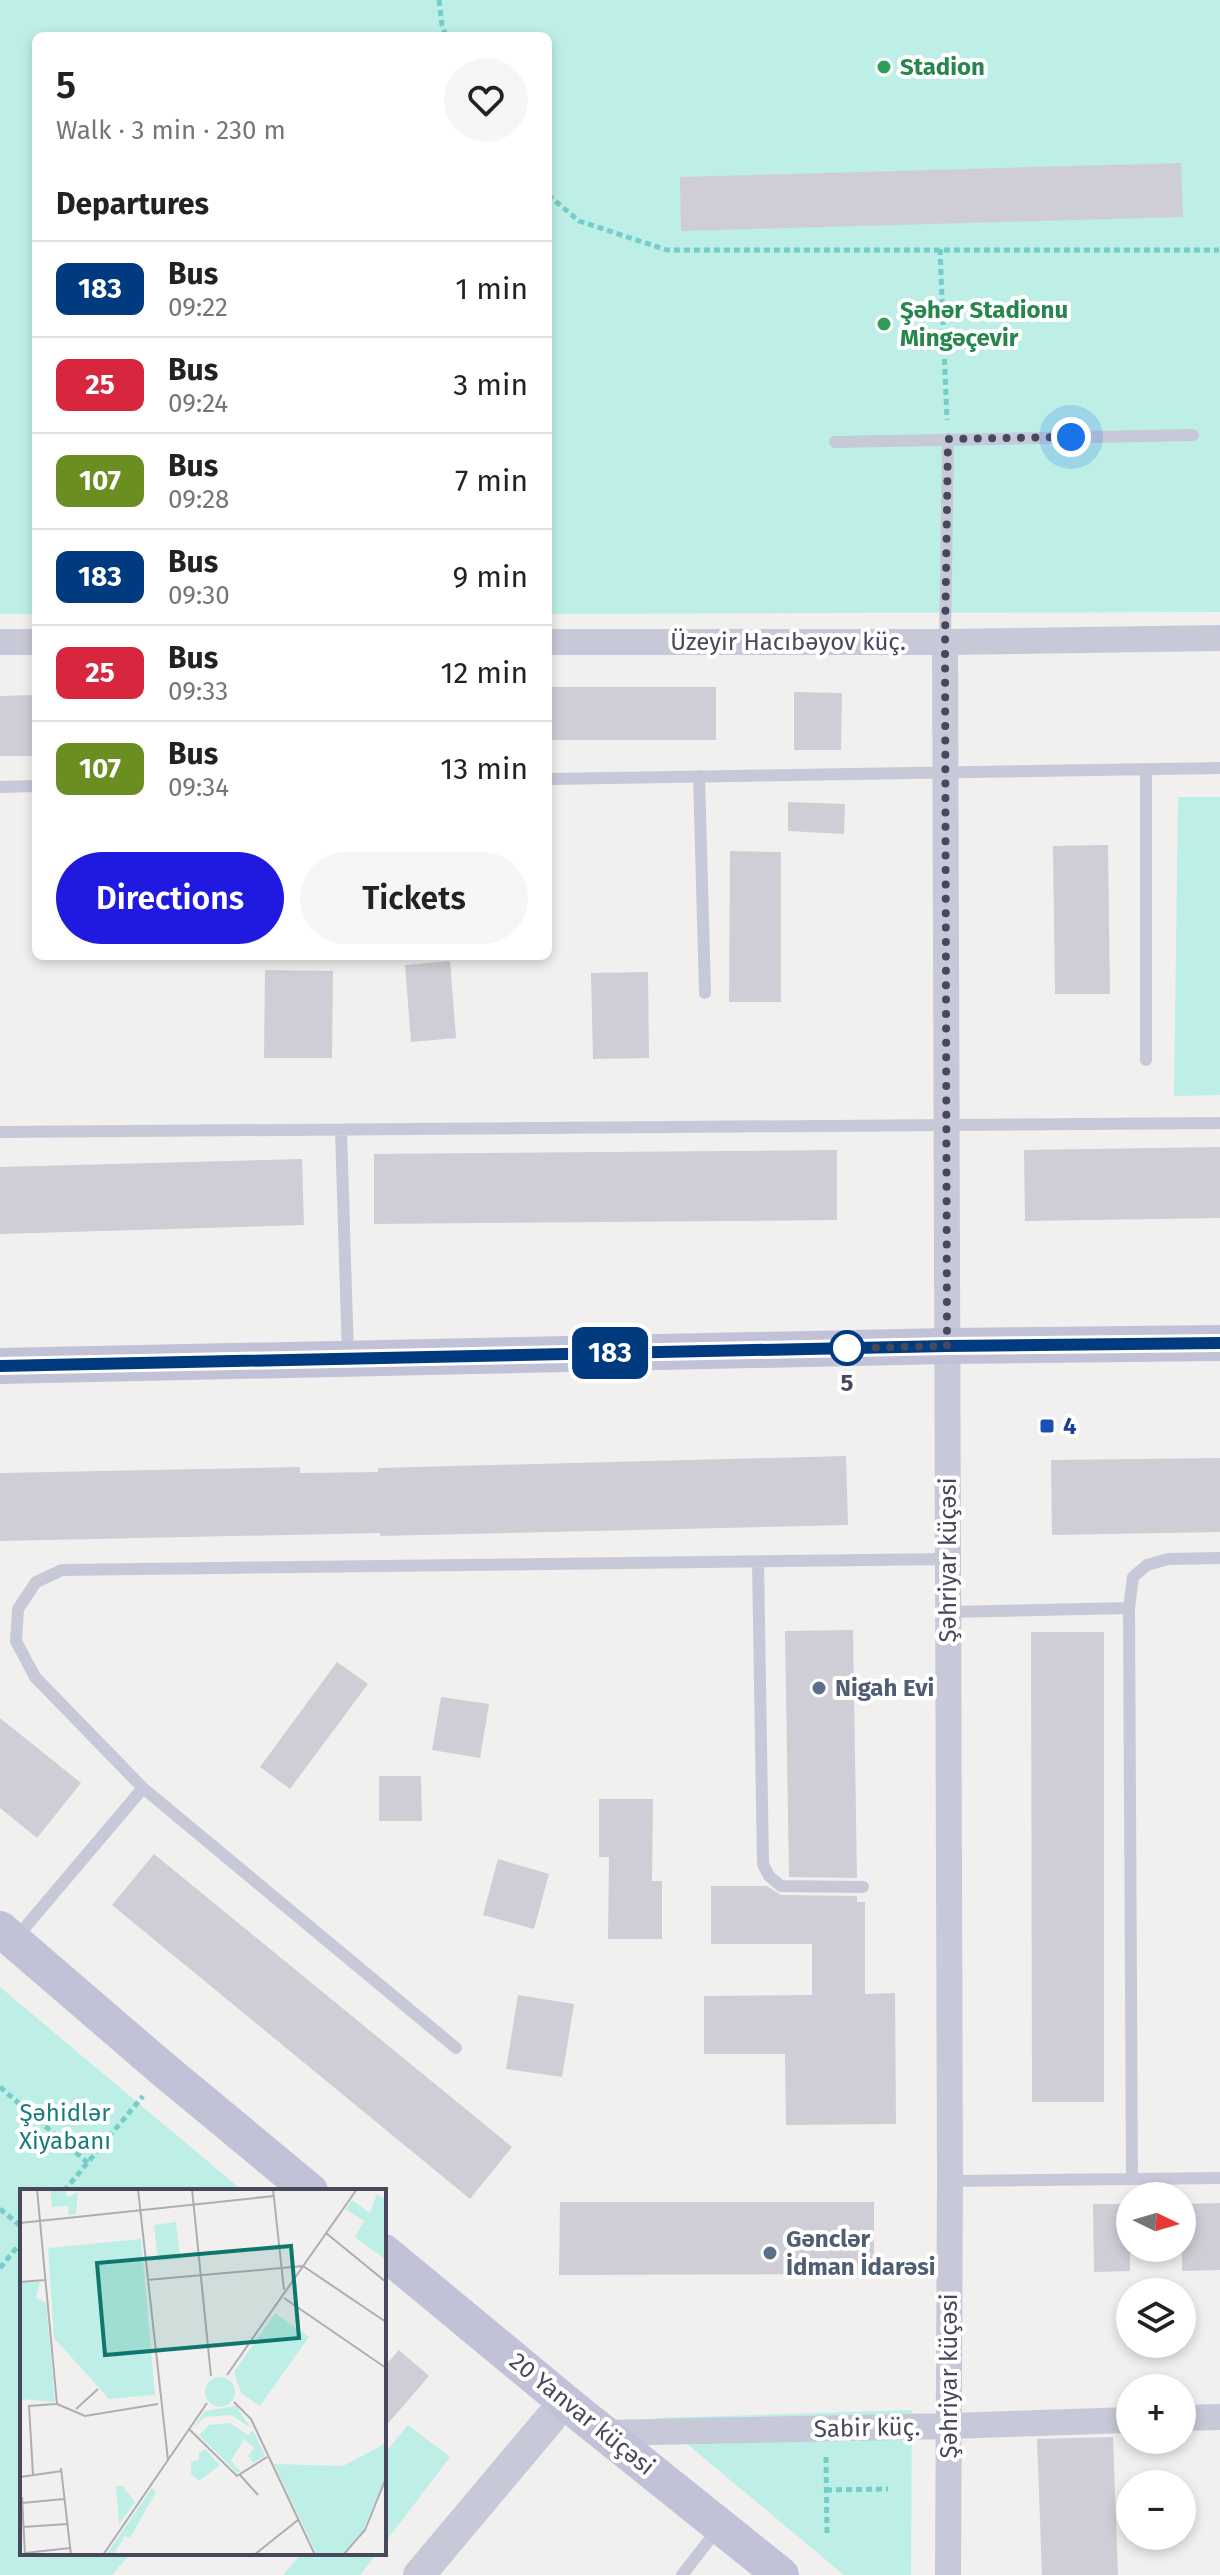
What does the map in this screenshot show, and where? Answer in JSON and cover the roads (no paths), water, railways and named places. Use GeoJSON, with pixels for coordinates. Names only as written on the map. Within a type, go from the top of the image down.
{"type":"FeatureCollection","features":[{"type":"Feature","properties":{"kind":"main road"},"geometry":{"type":"LineString","coordinates":[[0,1366],[1220,1343]]}},
{"type":"Feature","properties":{"kind":"main road"},"geometry":{"type":"LineString","coordinates":[[7,1935],[308,2189]]}},
{"type":"Feature","properties":{"kind":"main road","name":"20 Yanvar küçəsi"},"geometry":{"type":"LineString","coordinates":[[386,2254],[781,2575]]}},
{"type":"Feature","properties":{"kind":"street","name":"Üzeyir Hacıbəyov küç."},"geometry":{"type":"LineString","coordinates":[[552,642],[1220,638]]}},
{"type":"Feature","properties":{"kind":"street"},"geometry":{"type":"LineString","coordinates":[[0,642],[32,642]]}},
{"type":"Feature","properties":{"kind":"street","name":"Şəhriyar küçəsi"},"geometry":{"type":"LineString","coordinates":[[945,642],[950,2181],[948,2575]]}},
{"type":"Feature","properties":{"kind":"street"},"geometry":{"type":"LineString","coordinates":[[1196,2418],[1220,2417]]}},
{"type":"Feature","properties":{"kind":"street"},"geometry":{"type":"LineString","coordinates":[[419,2575],[550,2419]]}},
{"type":"Feature","properties":{"kind":"street","name":"Sabir küç."},"geometry":{"type":"LineString","coordinates":[[604,2433],[1116,2420]]}},
{"type":"Feature","properties":{"kind":"lane"},"geometry":{"type":"LineString","coordinates":[[835,442],[1193,435]]}},
{"type":"Feature","properties":{"kind":"lane"},"geometry":{"type":"LineString","coordinates":[[945,642],[948,439]]}},
{"type":"Feature","properties":{"kind":"lane"},"geometry":{"type":"LineString","coordinates":[[552,779],[1220,768]]}},
{"type":"Feature","properties":{"kind":"lane"},"geometry":{"type":"LineString","coordinates":[[1146,769],[1146,1060]]}},
{"type":"Feature","properties":{"kind":"lane"},"geometry":{"type":"LineString","coordinates":[[699,776],[705,993]]}},
{"type":"Feature","properties":{"kind":"lane"},"geometry":{"type":"LineString","coordinates":[[0,787],[32,786]]}},
{"type":"Feature","properties":{"kind":"lane"},"geometry":{"type":"LineString","coordinates":[[0,1132],[1220,1123]]}},
{"type":"Feature","properties":{"kind":"lane"},"geometry":{"type":"LineString","coordinates":[[341,1131],[348,1359]]}},
{"type":"Feature","properties":{"kind":"lane"},"geometry":{"type":"LineString","coordinates":[[1132,2179],[1129,1608],[1133,1577],[1147,1565],[1168,1559],[1220,1558]]}},
{"type":"Feature","properties":{"kind":"lane"},"geometry":{"type":"LineString","coordinates":[[456,2048],[143,1788],[35,1677],[16,1641],[18,1609],[36,1582],[62,1570],[949,1559]]}},
{"type":"Feature","properties":{"kind":"lane"},"geometry":{"type":"LineString","coordinates":[[758,1562],[763,1864],[769,1876],[781,1886],[863,1887]]}},
{"type":"Feature","properties":{"kind":"lane"},"geometry":{"type":"LineString","coordinates":[[949,1612],[1129,1608]]}},
{"type":"Feature","properties":{"kind":"lane"},"geometry":{"type":"LineString","coordinates":[[7,1935],[143,1788]]}},
{"type":"Feature","properties":{"kind":"lane"},"geometry":{"type":"LineString","coordinates":[[950,2181],[1220,2178]]}},
{"type":"Feature","properties":{"kind":"lane"},"geometry":{"type":"LineString","coordinates":[[682,2575],[720,2526]]}},
{"type":"Feature","properties":{"kind":"place","name":"Stadion"},"geometry":{"type":"Point","coordinates":[884,67]}},
{"type":"Feature","properties":{"kind":"place","name":"Şəhər Stadionu Mingəçevir"},"geometry":{"type":"Point","coordinates":[884,324]}},
{"type":"Feature","properties":{"kind":"place","name":"5"},"geometry":{"type":"Point","coordinates":[847,1348]}},
{"type":"Feature","properties":{"kind":"place","name":"4"},"geometry":{"type":"Point","coordinates":[1047,1426]}},
{"type":"Feature","properties":{"kind":"place","name":"Nigah Evi"},"geometry":{"type":"Point","coordinates":[819,1688]}},
{"type":"Feature","properties":{"kind":"place","name":"Gənclər İdman İdarəsi"},"geometry":{"type":"Point","coordinates":[770,2253]}},
{"type":"Feature","properties":{"kind":"park label","name":"Şəhidlər Xiyabanı"},"geometry":{"type":"Point","coordinates":[65,2127]}}]}
